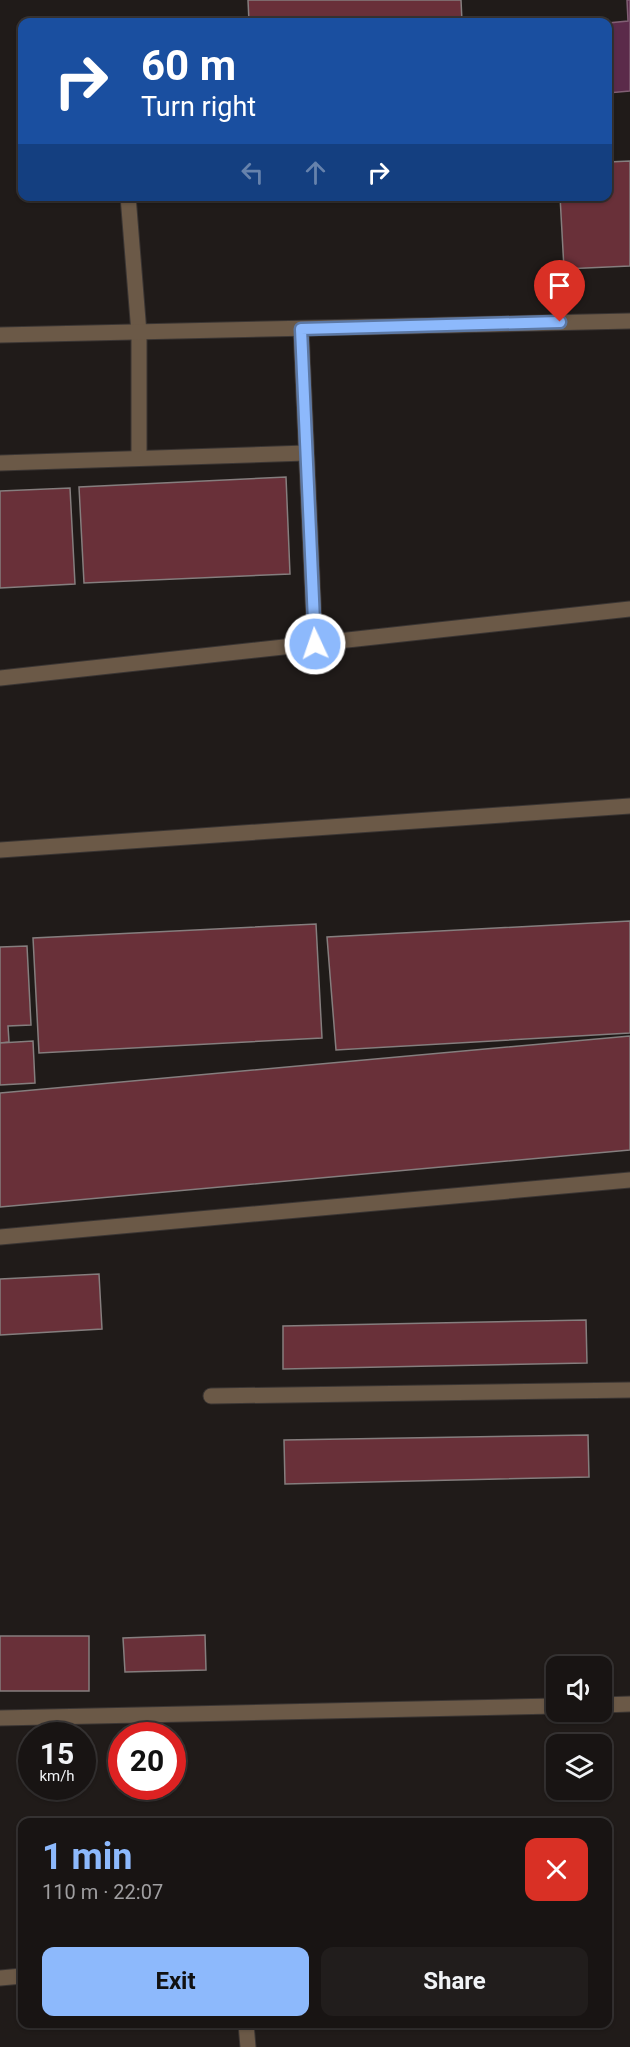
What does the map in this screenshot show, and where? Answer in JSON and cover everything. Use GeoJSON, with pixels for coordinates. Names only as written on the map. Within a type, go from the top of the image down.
{"type":"FeatureCollection","features":[{"type":"Feature","properties":{"kind":"lane"},"geometry":{"type":"LineString","coordinates":[[128,201],[139,333],[139,458]]}},
{"type":"Feature","properties":{"kind":"lane"},"geometry":{"type":"LineString","coordinates":[[0,335],[630,321]]}},
{"type":"Feature","properties":{"kind":"lane"},"geometry":{"type":"LineString","coordinates":[[301,329],[315,644]]}},
{"type":"Feature","properties":{"kind":"lane"},"geometry":{"type":"LineString","coordinates":[[0,463],[306,453]]}},
{"type":"Feature","properties":{"kind":"lane"},"geometry":{"type":"LineString","coordinates":[[0,678],[630,609]]}},
{"type":"Feature","properties":{"kind":"lane"},"geometry":{"type":"LineString","coordinates":[[0,850],[630,806]]}},
{"type":"Feature","properties":{"kind":"lane"},"geometry":{"type":"LineString","coordinates":[[0,1237],[630,1180]]}},
{"type":"Feature","properties":{"kind":"lane"},"geometry":{"type":"LineString","coordinates":[[211,1396],[630,1390]]}},
{"type":"Feature","properties":{"kind":"lane"},"geometry":{"type":"LineString","coordinates":[[612,1705],[630,1704]]}},
{"type":"Feature","properties":{"kind":"lane"},"geometry":{"type":"LineString","coordinates":[[0,1718],[546,1706]]}},
{"type":"Feature","properties":{"kind":"lane"},"geometry":{"type":"LineString","coordinates":[[0,1978],[18,1976]]}},
{"type":"Feature","properties":{"kind":"lane"},"geometry":{"type":"LineString","coordinates":[[246,2028],[248,2047]]}},
{"type":"Feature","properties":{"kind":"shaded area"},"geometry":{"type":"Polygon","coordinates":[[[627,0],[630,0],[630,91],[612,93],[612,23],[628,21],[627,0]]]}},
{"type":"Feature","properties":{"kind":"building"},"geometry":{"type":"Polygon","coordinates":[[[248,0],[461,0],[462,18],[249,18],[248,0]]]}},
{"type":"Feature","properties":{"kind":"building"},"geometry":{"type":"Polygon","coordinates":[[[630,161],[630,266],[564,269],[560,201],[612,201],[612,162],[630,161]]]}},
{"type":"Feature","properties":{"kind":"building"},"geometry":{"type":"Polygon","coordinates":[[[286,477],[290,574],[84,583],[79,487],[286,477]]]}},
{"type":"Feature","properties":{"kind":"building"},"geometry":{"type":"Polygon","coordinates":[[[70,488],[75,584],[0,588],[0,491],[70,488]]]}},
{"type":"Feature","properties":{"kind":"building"},"geometry":{"type":"Polygon","coordinates":[[[630,921],[630,1033],[336,1050],[327,937],[630,921]]]}},
{"type":"Feature","properties":{"kind":"building"},"geometry":{"type":"Polygon","coordinates":[[[316,924],[322,1038],[39,1053],[33,938],[316,924]]]}},
{"type":"Feature","properties":{"kind":"building"},"geometry":{"type":"Polygon","coordinates":[[[27,946],[31,1025],[8,1026],[9,1042],[0,1043],[0,947],[27,946]]]}},
{"type":"Feature","properties":{"kind":"building"},"geometry":{"type":"Polygon","coordinates":[[[630,1036],[630,1150],[0,1207],[0,1093],[630,1036]]]}},
{"type":"Feature","properties":{"kind":"building"},"geometry":{"type":"Polygon","coordinates":[[[33,1041],[35,1083],[0,1085],[0,1043],[33,1041]]]}},
{"type":"Feature","properties":{"kind":"building"},"geometry":{"type":"Polygon","coordinates":[[[99,1274],[102,1329],[0,1335],[0,1279],[99,1274]]]}},
{"type":"Feature","properties":{"kind":"building"},"geometry":{"type":"Polygon","coordinates":[[[586,1320],[587,1363],[283,1369],[283,1326],[586,1320]]]}},
{"type":"Feature","properties":{"kind":"building"},"geometry":{"type":"Polygon","coordinates":[[[588,1435],[589,1477],[285,1484],[284,1440],[588,1435]]]}},
{"type":"Feature","properties":{"kind":"building"},"geometry":{"type":"Polygon","coordinates":[[[205,1635],[206,1670],[125,1672],[123,1638],[205,1635]]]}},
{"type":"Feature","properties":{"kind":"building"},"geometry":{"type":"Polygon","coordinates":[[[0,1636],[89,1636],[89,1691],[0,1691],[0,1636]]]}},
{"type":"Feature","properties":{"kind":"route"},"geometry":{"type":"LineString","coordinates":[[315,644],[301,329],[560,322]]}}]}
